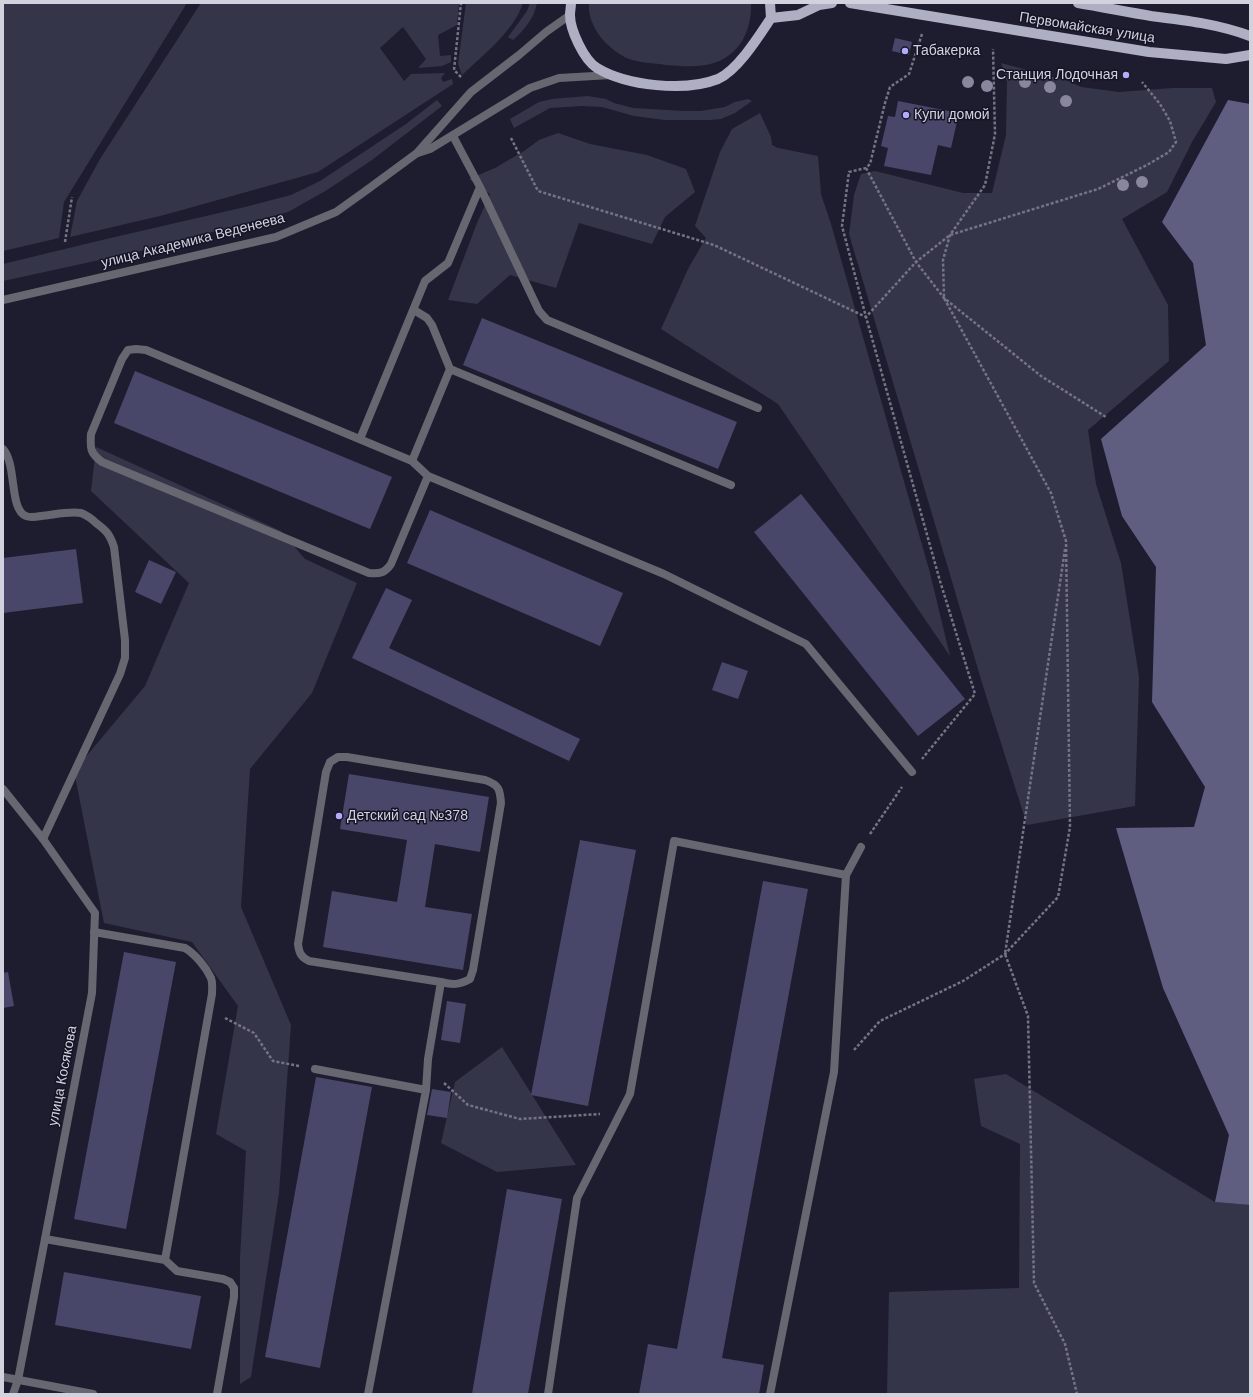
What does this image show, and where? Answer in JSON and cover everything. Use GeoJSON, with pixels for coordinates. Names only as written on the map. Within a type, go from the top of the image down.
{"type":"FeatureCollection","features":[{"type":"Feature","properties":{"kind":"main road"},"geometry":{"type":"LineString","coordinates":[[571,3],[570,16],[574,32],[583,54],[596,67],[618,78],[643,83],[674,86],[699,84],[718,79],[731,70],[740,61],[771,18],[770,3]]}},
{"type":"Feature","properties":{"kind":"main road"},"geometry":{"type":"LineString","coordinates":[[771,18],[798,15],[820,5],[832,3]]}},
{"type":"Feature","properties":{"kind":"main road","name":"Первомайская улица"},"geometry":{"type":"LineString","coordinates":[[850,3],[1149,52],[1226,59],[1250,55]]}},
{"type":"Feature","properties":{"kind":"main road","name":"Первомайская улица"},"geometry":{"type":"LineString","coordinates":[[1078,3],[1149,16],[1197,22],[1237,31],[1250,36]]}},
{"type":"Feature","properties":{"kind":"street"},"geometry":{"type":"LineString","coordinates":[[417,153],[471,92],[520,55],[546,32],[570,16]]}},
{"type":"Feature","properties":{"kind":"street"},"geometry":{"type":"LineString","coordinates":[[417,153],[430,149],[453,136],[530,88],[559,78],[612,75]]}},
{"type":"Feature","properties":{"kind":"street"},"geometry":{"type":"LineString","coordinates":[[453,136],[480,187],[539,311],[546,320],[758,408]]}},
{"type":"Feature","properties":{"kind":"street","name":"улица Академика Веденеева"},"geometry":{"type":"LineString","coordinates":[[3,300],[276,237],[336,212],[417,153]]}},
{"type":"Feature","properties":{"kind":"street"},"geometry":{"type":"LineString","coordinates":[[360,439],[425,281],[448,263],[480,187]]}},
{"type":"Feature","properties":{"kind":"street"},"geometry":{"type":"LineString","coordinates":[[412,461],[450,369],[432,325],[421,313],[414,310]]}},
{"type":"Feature","properties":{"kind":"street"},"geometry":{"type":"LineString","coordinates":[[428,476],[391,564],[386,571],[369,573],[102,462],[94,456],[90,446],[91,434],[122,359],[128,350],[146,350],[412,461],[428,476],[664,574],[806,644],[912,772]]}},
{"type":"Feature","properties":{"kind":"street"},"geometry":{"type":"LineString","coordinates":[[450,369],[731,485]]}},
{"type":"Feature","properties":{"kind":"street"},"geometry":{"type":"LineString","coordinates":[[3,449],[8,454],[15,501],[18,509],[24,516],[33,517],[73,513],[82,514],[104,529],[110,536],[114,547],[125,640],[125,658],[120,674],[43,839]]}},
{"type":"Feature","properties":{"kind":"street"},"geometry":{"type":"LineString","coordinates":[[338,757],[347,757],[485,780],[495,783],[500,791],[501,803],[474,970],[470,979],[461,984],[441,982],[309,961],[302,957],[299,952],[298,944],[326,772],[330,762],[338,757]]}},
{"type":"Feature","properties":{"kind":"street","name":"улица Косякова"},"geometry":{"type":"LineString","coordinates":[[3,789],[43,839],[95,913],[92,993],[18,1380],[13,1394]]}},
{"type":"Feature","properties":{"kind":"street"},"geometry":{"type":"LineString","coordinates":[[548,1394],[577,1198],[630,1094],[674,841],[846,875]]}},
{"type":"Feature","properties":{"kind":"street"},"geometry":{"type":"LineString","coordinates":[[770,1394],[834,1072],[846,875],[861,847]]}},
{"type":"Feature","properties":{"kind":"street"},"geometry":{"type":"LineString","coordinates":[[94,932],[185,948],[190,951],[210,977],[212,984],[212,994],[165,1260]]}},
{"type":"Feature","properties":{"kind":"street"},"geometry":{"type":"LineString","coordinates":[[368,1394],[426,1090],[427,1072],[441,982]]}},
{"type":"Feature","properties":{"kind":"street"},"geometry":{"type":"LineString","coordinates":[[315,1069],[426,1090]]}},
{"type":"Feature","properties":{"kind":"street"},"geometry":{"type":"LineString","coordinates":[[45,1239],[165,1260],[177,1271],[223,1279],[230,1282],[234,1288],[234,1297],[217,1394]]}},
{"type":"Feature","properties":{"kind":"street"},"geometry":{"type":"LineString","coordinates":[[3,1377],[93,1394]]}},
{"type":"Feature","properties":{"kind":"path"},"geometry":{"type":"LineString","coordinates":[[461,3],[454,70],[462,78]]}},
{"type":"Feature","properties":{"kind":"path"},"geometry":{"type":"LineString","coordinates":[[861,847],[912,772],[975,694],[940,581],[842,226],[849,172],[866,168],[870,164],[890,87],[909,74],[922,33]]}},
{"type":"Feature","properties":{"kind":"path"},"geometry":{"type":"LineString","coordinates":[[866,317],[916,262],[950,235],[985,186],[995,134],[992,49]]}},
{"type":"Feature","properties":{"kind":"path"},"geometry":{"type":"LineString","coordinates":[[950,235],[1098,189],[1148,165],[1169,152],[1176,142],[1170,121],[1160,104],[1142,82]]}},
{"type":"Feature","properties":{"kind":"path"},"geometry":{"type":"LineString","coordinates":[[511,138],[538,191],[714,245],[866,317]]}},
{"type":"Feature","properties":{"kind":"path"},"geometry":{"type":"LineString","coordinates":[[834,1072],[880,1021],[963,981],[1004,954],[1058,897],[1070,827],[1066,541],[1051,493],[944,298],[916,262],[866,168]]}},
{"type":"Feature","properties":{"kind":"path"},"geometry":{"type":"LineString","coordinates":[[65,242],[72,198]]}},
{"type":"Feature","properties":{"kind":"path"},"geometry":{"type":"LineString","coordinates":[[950,235],[942,260],[944,298],[1041,376],[1106,417]]}},
{"type":"Feature","properties":{"kind":"path"},"geometry":{"type":"LineString","coordinates":[[1066,541],[1004,954],[1028,1016],[1034,1283],[1065,1344],[1077,1394]]}},
{"type":"Feature","properties":{"kind":"path"},"geometry":{"type":"LineString","coordinates":[[209,1011],[254,1033],[273,1061],[315,1069]]}},
{"type":"Feature","properties":{"kind":"path"},"geometry":{"type":"LineString","coordinates":[[427,1072],[434,1073],[468,1105],[520,1119],[620,1112]]}},
{"type":"Feature","properties":{"kind":"shaded area"},"geometry":{"type":"Polygon","coordinates":[[[3,3],[187,3],[64,202],[59,238],[3,251],[3,3]]]}},
{"type":"Feature","properties":{"kind":"shaded area"},"geometry":{"type":"Polygon","coordinates":[[[201,3],[459,3],[457,25],[438,35],[440,56],[451,55],[451,62],[442,66],[418,68],[426,59],[403,27],[380,48],[404,81],[411,74],[445,73],[441,78],[443,82],[452,79],[453,84],[318,172],[164,215],[70,237],[77,201],[100,159],[201,3]]]}},
{"type":"Feature","properties":{"kind":"shaded area"},"geometry":{"type":"Polygon","coordinates":[[[466,3],[523,3],[513,23],[505,33],[462,75],[458,64],[466,3]]]}},
{"type":"Feature","properties":{"kind":"shaded area"},"geometry":{"type":"Polygon","coordinates":[[[530,3],[537,3],[534,14],[525,28],[513,40],[508,37],[527,11],[530,3]]]}},
{"type":"Feature","properties":{"kind":"shaded area"},"geometry":{"type":"Polygon","coordinates":[[[589,3],[751,3],[751,13],[747,31],[743,39],[738,47],[723,59],[708,65],[678,66],[647,63],[629,59],[621,55],[600,37],[595,29],[591,21],[589,3]]]}},
{"type":"Feature","properties":{"kind":"shaded area"},"geometry":{"type":"Polygon","coordinates":[[[1001,63],[1068,81],[1081,87],[1119,92],[1173,88],[1212,88],[1216,102],[1192,142],[1167,192],[1122,219],[1168,305],[1169,361],[1088,430],[1096,484],[1121,563],[1139,677],[1135,806],[1027,825],[983,686],[849,234],[854,195],[861,174],[875,171],[963,193],[992,193],[1006,135],[1007,82],[1001,63]]]}},
{"type":"Feature","properties":{"kind":"shaded area"},"geometry":{"type":"Polygon","coordinates":[[[588,96],[606,99],[614,103],[633,108],[684,111],[701,111],[725,107],[735,102],[748,99],[752,101],[735,113],[721,119],[710,120],[665,120],[634,116],[602,107],[582,106],[550,108],[514,128],[510,119],[539,102],[552,99],[588,96]]]}},
{"type":"Feature","properties":{"kind":"shaded area"},"geometry":{"type":"Polygon","coordinates":[[[437,100],[442,106],[372,160],[327,190],[288,212],[141,251],[3,281],[3,264],[291,195],[320,181],[406,124],[437,100]]]}},
{"type":"Feature","properties":{"kind":"shaded area"},"geometry":{"type":"Polygon","coordinates":[[[1228,100],[1250,104],[1250,1205],[1215,1202],[1229,1135],[1163,988],[1116,828],[1194,827],[1205,787],[1152,702],[1156,567],[1122,516],[1101,439],[1206,345],[1193,263],[1162,222],[1228,100]]]}},
{"type":"Feature","properties":{"kind":"shaded area"},"geometry":{"type":"Polygon","coordinates":[[[760,113],[771,137],[772,145],[778,148],[818,156],[821,194],[831,224],[930,573],[950,656],[778,404],[661,329],[689,267],[706,238],[695,226],[720,152],[732,129],[760,113]]]}},
{"type":"Feature","properties":{"kind":"shaded area"},"geometry":{"type":"Polygon","coordinates":[[[558,133],[590,144],[647,155],[686,169],[695,192],[665,217],[652,244],[579,223],[556,288],[510,275],[477,304],[448,300],[477,223],[490,194],[469,179],[495,168],[524,151],[539,140],[558,133]]]}},
{"type":"Feature","properties":{"kind":"shaded area"},"geometry":{"type":"Polygon","coordinates":[[[96,447],[281,531],[305,559],[357,583],[312,693],[250,769],[241,907],[291,1025],[279,1193],[251,1377],[240,1384],[240,1258],[246,1151],[216,1134],[238,1006],[192,942],[104,923],[74,771],[145,686],[189,583],[91,491],[96,447]]]}},
{"type":"Feature","properties":{"kind":"shaded area"},"geometry":{"type":"Polygon","coordinates":[[[502,1047],[576,1165],[497,1172],[441,1143],[455,1082],[502,1047]]]}},
{"type":"Feature","properties":{"kind":"shaded area"},"geometry":{"type":"Polygon","coordinates":[[[1006,1074],[1215,1202],[1250,1205],[1250,1394],[887,1394],[889,1292],[1019,1288],[1020,1144],[981,1126],[974,1079],[1006,1074]]]}},
{"type":"Feature","properties":{"kind":"building"},"geometry":{"type":"Polygon","coordinates":[[[895,38],[912,42],[909,55],[892,51],[895,38]]]}},
{"type":"Feature","properties":{"kind":"building"},"geometry":{"type":"Polygon","coordinates":[[[898,101],[959,113],[951,148],[938,145],[931,175],[884,166],[888,148],[881,146],[888,116],[895,117],[898,101]]]}},
{"type":"Feature","properties":{"kind":"building"},"geometry":{"type":"Polygon","coordinates":[[[482,318],[737,422],[718,469],[463,365],[482,318]]]}},
{"type":"Feature","properties":{"kind":"building"},"geometry":{"type":"Polygon","coordinates":[[[135,371],[392,477],[370,529],[114,423],[135,371]]]}},
{"type":"Feature","properties":{"kind":"building"},"geometry":{"type":"Polygon","coordinates":[[[801,494],[965,699],[918,736],[754,532],[801,494]]]}},
{"type":"Feature","properties":{"kind":"building"},"geometry":{"type":"Polygon","coordinates":[[[430,510],[623,593],[600,646],[407,563],[430,510]]]}},
{"type":"Feature","properties":{"kind":"building"},"geometry":{"type":"Polygon","coordinates":[[[76,549],[83,603],[3,613],[3,558],[76,549]]]}},
{"type":"Feature","properties":{"kind":"building"},"geometry":{"type":"Polygon","coordinates":[[[149,560],[176,572],[161,604],[135,592],[149,560]]]}},
{"type":"Feature","properties":{"kind":"building"},"geometry":{"type":"Polygon","coordinates":[[[386,588],[412,600],[389,648],[580,739],[569,761],[352,658],[386,588]]]}},
{"type":"Feature","properties":{"kind":"building"},"geometry":{"type":"Polygon","coordinates":[[[722,662],[748,671],[738,699],[712,690],[722,662]]]}},
{"type":"Feature","properties":{"kind":"building"},"geometry":{"type":"Polygon","coordinates":[[[349,774],[489,797],[480,852],[435,844],[425,907],[472,914],[463,970],[323,947],[332,891],[397,902],[407,840],[340,829],[349,774]]]}},
{"type":"Feature","properties":{"kind":"building"},"geometry":{"type":"Polygon","coordinates":[[[580,840],[636,850],[588,1106],[531,1095],[580,840]]]}},
{"type":"Feature","properties":{"kind":"building"},"geometry":{"type":"Polygon","coordinates":[[[763,881],[808,889],[722,1358],[764,1365],[759,1394],[639,1394],[648,1344],[677,1349],[763,881]]]}},
{"type":"Feature","properties":{"kind":"building"},"geometry":{"type":"Polygon","coordinates":[[[124,952],[176,962],[126,1229],[74,1219],[124,952]]]}},
{"type":"Feature","properties":{"kind":"building"},"geometry":{"type":"Polygon","coordinates":[[[8,972],[14,1006],[3,1008],[3,973],[8,972]]]}},
{"type":"Feature","properties":{"kind":"building"},"geometry":{"type":"Polygon","coordinates":[[[447,1001],[466,1004],[460,1043],[441,1040],[447,1001]]]}},
{"type":"Feature","properties":{"kind":"building"},"geometry":{"type":"Polygon","coordinates":[[[316,1077],[372,1087],[320,1368],[265,1357],[316,1077]]]}},
{"type":"Feature","properties":{"kind":"building"},"geometry":{"type":"Polygon","coordinates":[[[432,1089],[451,1092],[447,1118],[427,1115],[432,1089]]]}},
{"type":"Feature","properties":{"kind":"building"},"geometry":{"type":"Polygon","coordinates":[[[507,1189],[562,1199],[528,1394],[472,1394],[507,1189]]]}},
{"type":"Feature","properties":{"kind":"building"},"geometry":{"type":"Polygon","coordinates":[[[64,1272],[201,1296],[191,1349],[55,1325],[64,1272]]]}},
{"type":"Feature","properties":{"kind":"place","name":"Табакерка"},"geometry":{"type":"Point","coordinates":[905,51]}},
{"type":"Feature","properties":{"kind":"place","name":"Станция Лодочная"},"geometry":{"type":"Point","coordinates":[1126,75]}},
{"type":"Feature","properties":{"kind":"place","name":"Купи домой"},"geometry":{"type":"Point","coordinates":[906,115]}},
{"type":"Feature","properties":{"kind":"place","name":"Детский сад №378"},"geometry":{"type":"Point","coordinates":[339,816]}}]}
